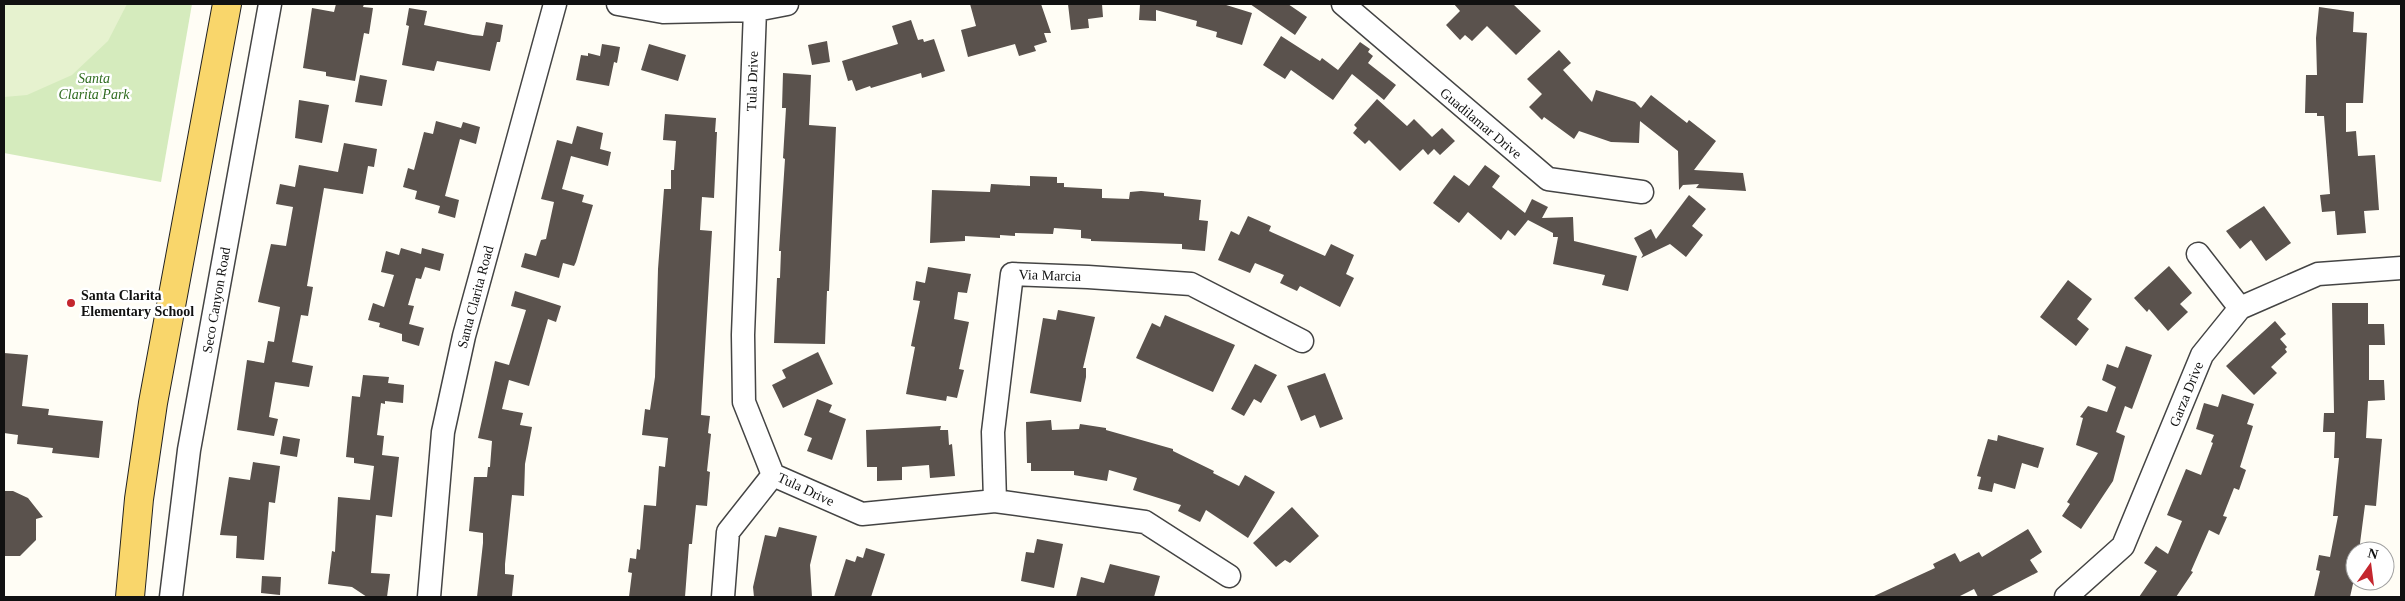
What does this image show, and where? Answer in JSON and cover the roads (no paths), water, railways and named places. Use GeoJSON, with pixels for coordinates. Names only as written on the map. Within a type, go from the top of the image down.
{"type":"FeatureCollection","features":[{"type":"Feature","properties":{"kind":"main road"},"geometry":{"type":"LineString","coordinates":[[130,597],[139,500],[151,413],[227,4]]}},
{"type":"Feature","properties":{"kind":"street","name":"Seco Canyon Road"},"geometry":{"type":"LineString","coordinates":[[171,597],[189,450],[270,4]]}},
{"type":"Feature","properties":{"kind":"street","name":"Santa Clarita Road"},"geometry":{"type":"LineString","coordinates":[[429,597],[443,432],[464,336],[555,4]]}},
{"type":"Feature","properties":{"kind":"street"},"geometry":{"type":"LineString","coordinates":[[618,4],[663,12],[755,10],[787,4]]}},
{"type":"Feature","properties":{"kind":"street","name":"Guadilamar Drive"},"geometry":{"type":"LineString","coordinates":[[1343,4],[1548,179],[1642,192]]}},
{"type":"Feature","properties":{"kind":"street","name":"Tula Drive"},"geometry":{"type":"LineString","coordinates":[[755,10],[743,334],[744,402],[773,475],[862,514],[995,501],[1145,522],[1229,576]]}},
{"type":"Feature","properties":{"kind":"street"},"geometry":{"type":"LineString","coordinates":[[2198,254],[2240,308]]}},
{"type":"Feature","properties":{"kind":"street","name":"Garza Drive"},"geometry":{"type":"LineString","coordinates":[[2066,597],[2123,546],[2202,355],[2240,308],[2318,274],[2401,268]]}},
{"type":"Feature","properties":{"kind":"street","name":"Via Marcia"},"geometry":{"type":"LineString","coordinates":[[995,501],[993,432],[1012,274],[1191,284],[1302,341]]}},
{"type":"Feature","properties":{"kind":"street"},"geometry":{"type":"LineString","coordinates":[[723,597],[728,532],[773,475]]}},
{"type":"Feature","properties":{"kind":"place","name":"Santa Clarita Elementary School"},"geometry":{"type":"Point","coordinates":[71,303]}},
{"type":"Feature","properties":{"kind":"park label","name":"Santa Clarita Park"},"geometry":{"type":"Point","coordinates":[94,86]}}]}
